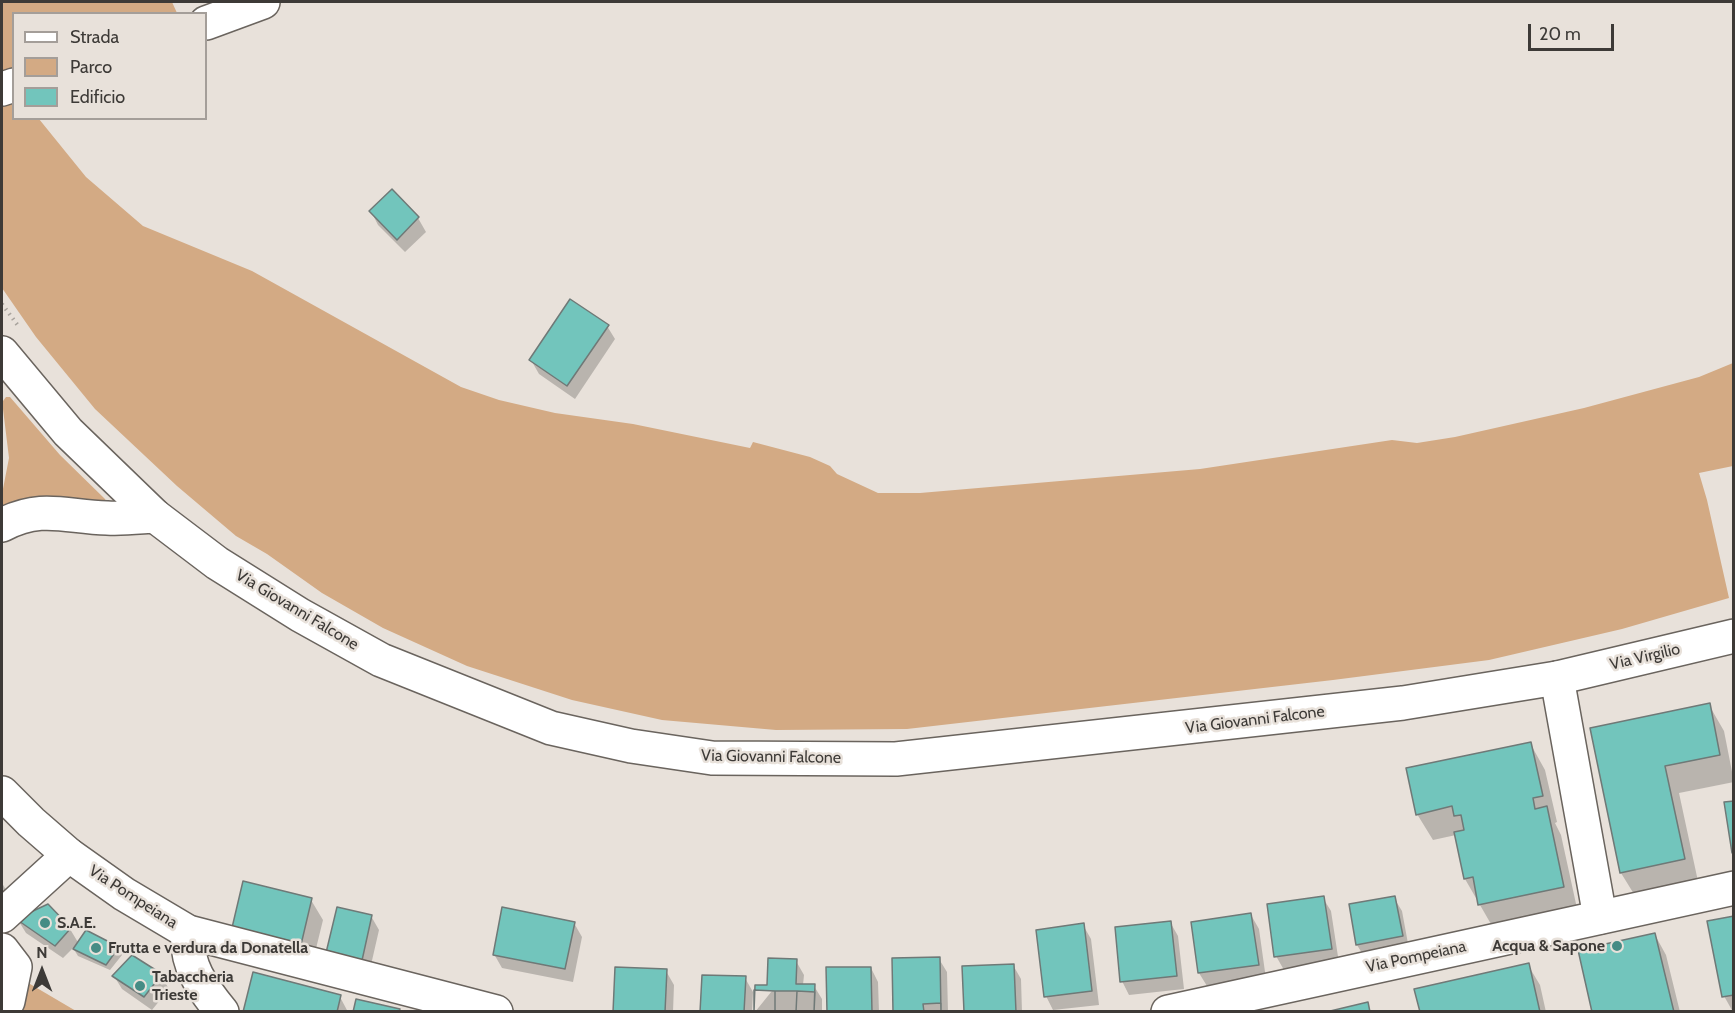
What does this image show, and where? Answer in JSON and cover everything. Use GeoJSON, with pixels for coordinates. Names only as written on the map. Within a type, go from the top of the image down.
{"type":"FeatureCollection","features":[{"type":"Feature","properties":{"kind":"main road"},"geometry":{"type":"LineString","coordinates":[[207,23],[263,2]]}},
{"type":"Feature","properties":{"kind":"main road","name":"Via Giovanni Falcone"},"geometry":{"type":"LineString","coordinates":[[12,342],[68,432],[155,516],[227,569],[300,615],[381,660],[551,728],[631,746],[712,758],[896,759],[1403,703],[1557,678]]}},
{"type":"Feature","properties":{"kind":"main road"},"geometry":{"type":"LineString","coordinates":[[2,525],[19,516],[58,512],[108,519],[155,516]]}},
{"type":"Feature","properties":{"kind":"main road","name":"Via Virgilio"},"geometry":{"type":"LineString","coordinates":[[1557,678],[1734,636]]}},
{"type":"Feature","properties":{"kind":"main road"},"geometry":{"type":"LineString","coordinates":[[1557,678],[1600,917]]}},
{"type":"Feature","properties":{"kind":"main road","name":"Via Pompeiana"},"geometry":{"type":"LineString","coordinates":[[2,793],[69,855],[124,894],[188,932],[496,1011]]}},
{"type":"Feature","properties":{"kind":"main road"},"geometry":{"type":"LineString","coordinates":[[2,916],[69,855]]}},
{"type":"Feature","properties":{"kind":"main road","name":"Via Pompeiana"},"geometry":{"type":"LineString","coordinates":[[1168,1011],[1734,888]]}},
{"type":"Feature","properties":{"kind":"main road"},"geometry":{"type":"LineString","coordinates":[[188,932],[188,955],[195,974],[208,995],[222,1011]]}},
{"type":"Feature","properties":{"kind":"main road"},"geometry":{"type":"LineString","coordinates":[[2,950],[15,968],[8,1001],[3,1011]]}},
{"type":"Feature","properties":{"kind":"path"},"geometry":{"type":"LineString","coordinates":[[2,304],[12,342]]}},
{"type":"Feature","properties":{"kind":"green space"},"geometry":{"type":"Polygon","coordinates":[[[2,2],[172,2],[177,12],[12,12],[12,77],[2,81],[2,2]]]}},
{"type":"Feature","properties":{"kind":"green space"},"geometry":{"type":"Polygon","coordinates":[[[12,103],[12,120],[40,120],[86,177],[143,226],[252,271],[461,387],[499,400],[555,413],[633,424],[750,448],[753,442],[810,457],[830,466],[837,474],[878,493],[920,493],[1200,469],[1392,440],[1417,443],[1455,437],[1584,408],[1699,377],[1733,363],[1733,466],[1699,473],[1729,598],[1622,629],[1489,660],[907,729],[776,730],[662,720],[572,700],[467,666],[383,628],[322,593],[267,554],[236,536],[177,486],[95,409],[36,337],[2,288],[2,105],[12,103]]]}},
{"type":"Feature","properties":{"kind":"green space"},"geometry":{"type":"Polygon","coordinates":[[[6,397],[10,397],[60,455],[107,503],[2,512],[2,494],[9,458],[3,409],[3,401],[6,397]]]}},
{"type":"Feature","properties":{"kind":"green space"},"geometry":{"type":"Polygon","coordinates":[[[25,981],[76,1011],[22,1012],[25,981]]]}},
{"type":"Feature","properties":{"kind":"building"},"geometry":{"type":"Polygon","coordinates":[[[392,189],[419,217],[397,240],[369,211],[392,189]]]}},
{"type":"Feature","properties":{"kind":"building"},"geometry":{"type":"Polygon","coordinates":[[[570,299],[609,325],[567,386],[529,360],[570,299]]]}},
{"type":"Feature","properties":{"kind":"building"},"geometry":{"type":"Polygon","coordinates":[[[1710,703],[1720,755],[1665,766],[1685,859],[1620,873],[1590,728],[1710,703]]]}},
{"type":"Feature","properties":{"kind":"building"},"geometry":{"type":"Polygon","coordinates":[[[1531,742],[1543,796],[1533,798],[1535,809],[1547,806],[1564,887],[1478,905],[1473,877],[1464,879],[1454,832],[1464,830],[1461,815],[1454,816],[1452,806],[1416,815],[1406,768],[1531,742]]]}},
{"type":"Feature","properties":{"kind":"building"},"geometry":{"type":"Polygon","coordinates":[[[1734,801],[1734,853],[1732,853],[1724,802],[1734,801]]]}},
{"type":"Feature","properties":{"kind":"building"},"geometry":{"type":"Polygon","coordinates":[[[243,881],[312,898],[300,949],[231,932],[243,881]]]}},
{"type":"Feature","properties":{"kind":"building"},"geometry":{"type":"Polygon","coordinates":[[[1324,896],[1332,949],[1274,957],[1267,904],[1324,896]]]}},
{"type":"Feature","properties":{"kind":"building"},"geometry":{"type":"Polygon","coordinates":[[[1395,896],[1403,936],[1356,945],[1349,904],[1395,896]]]}},
{"type":"Feature","properties":{"kind":"building","name":"S.A.E."},"geometry":{"type":"Polygon","coordinates":[[[48,904],[71,928],[55,946],[16,919],[48,904]]]}},
{"type":"Feature","properties":{"kind":"building"},"geometry":{"type":"Polygon","coordinates":[[[337,907],[372,915],[361,965],[325,957],[337,907]]]}},
{"type":"Feature","properties":{"kind":"building"},"geometry":{"type":"Polygon","coordinates":[[[502,907],[575,922],[565,969],[493,955],[502,907]]]}},
{"type":"Feature","properties":{"kind":"building"},"geometry":{"type":"Polygon","coordinates":[[[1251,913],[1259,965],[1198,973],[1191,922],[1251,913]]]}},
{"type":"Feature","properties":{"kind":"building"},"geometry":{"type":"Polygon","coordinates":[[[1734,916],[1734,995],[1722,997],[1707,921],[1734,916]]]}},
{"type":"Feature","properties":{"kind":"building"},"geometry":{"type":"Polygon","coordinates":[[[1171,921],[1177,976],[1120,982],[1115,927],[1171,921]]]}},
{"type":"Feature","properties":{"kind":"building"},"geometry":{"type":"Polygon","coordinates":[[[1084,923],[1092,991],[1044,997],[1036,930],[1084,923]]]}},
{"type":"Feature","properties":{"kind":"building","name":"Frutta e verdura da Donatella"},"geometry":{"type":"Polygon","coordinates":[[[86,930],[119,947],[106,965],[73,949],[86,930]]]}},
{"type":"Feature","properties":{"kind":"building"},"geometry":{"type":"Polygon","coordinates":[[[1655,933],[1674,1012],[1592,1012],[1578,950],[1655,933]]]}},
{"type":"Feature","properties":{"kind":"building","name":"Tabaccheria Trieste"},"geometry":{"type":"Polygon","coordinates":[[[132,955],[162,974],[144,997],[112,976],[132,955]]]}},
{"type":"Feature","properties":{"kind":"building"},"geometry":{"type":"Polygon","coordinates":[[[940,957],[941,1012],[893,1012],[892,958],[940,957]]]}},
{"type":"Feature","properties":{"kind":"building"},"geometry":{"type":"Polygon","coordinates":[[[768,958],[797,959],[796,984],[815,984],[814,1012],[754,1012],[755,985],[767,985],[768,958]]]}},
{"type":"Feature","properties":{"kind":"building"},"geometry":{"type":"Polygon","coordinates":[[[1529,963],[1540,1012],[1420,1012],[1414,989],[1529,963]]]}},
{"type":"Feature","properties":{"kind":"building"},"geometry":{"type":"Polygon","coordinates":[[[1014,964],[1016,1012],[964,1012],[962,966],[1014,964]]]}},
{"type":"Feature","properties":{"kind":"building"},"geometry":{"type":"Polygon","coordinates":[[[615,967],[667,969],[665,1012],[613,1012],[615,967]]]}},
{"type":"Feature","properties":{"kind":"building"},"geometry":{"type":"Polygon","coordinates":[[[826,967],[871,967],[872,1012],[827,1012],[826,967]]]}},
{"type":"Feature","properties":{"kind":"building"},"geometry":{"type":"Polygon","coordinates":[[[253,972],[341,995],[337,1012],[243,1012],[253,972]]]}},
{"type":"Feature","properties":{"kind":"building"},"geometry":{"type":"Polygon","coordinates":[[[702,975],[746,976],[744,1012],[700,1012],[702,975]]]}},
{"type":"Feature","properties":{"kind":"building"},"geometry":{"type":"Polygon","coordinates":[[[754,990],[775,991],[775,1012],[754,1012],[754,990]]]}},
{"type":"Feature","properties":{"kind":"building"},"geometry":{"type":"Polygon","coordinates":[[[775,991],[797,991],[796,1012],[775,1012],[775,991]]]}},
{"type":"Feature","properties":{"kind":"building"},"geometry":{"type":"Polygon","coordinates":[[[797,991],[815,992],[814,1012],[796,1012],[797,991]]]}},
{"type":"Feature","properties":{"kind":"building"},"geometry":{"type":"Polygon","coordinates":[[[356,999],[400,1009],[399,1012],[353,1012],[356,999]]]}},
{"type":"Feature","properties":{"kind":"building"},"geometry":{"type":"Polygon","coordinates":[[[1368,1002],[1370,1012],[1326,1012],[1368,1002]]]}},
{"type":"Feature","properties":{"kind":"building"},"geometry":{"type":"Polygon","coordinates":[[[941,1003],[941,1012],[924,1012],[923,1004],[941,1003]]]}},
{"type":"Feature","properties":{"kind":"place","name":"S.A.E."},"geometry":{"type":"Point","coordinates":[45,923]}},
{"type":"Feature","properties":{"kind":"place","name":"Acqua & Sapone"},"geometry":{"type":"Point","coordinates":[1617,946]}},
{"type":"Feature","properties":{"kind":"place","name":"Frutta e verdura da Donatella"},"geometry":{"type":"Point","coordinates":[96,948]}},
{"type":"Feature","properties":{"kind":"place","name":"Tabaccheria Trieste"},"geometry":{"type":"Point","coordinates":[140,986]}}]}
